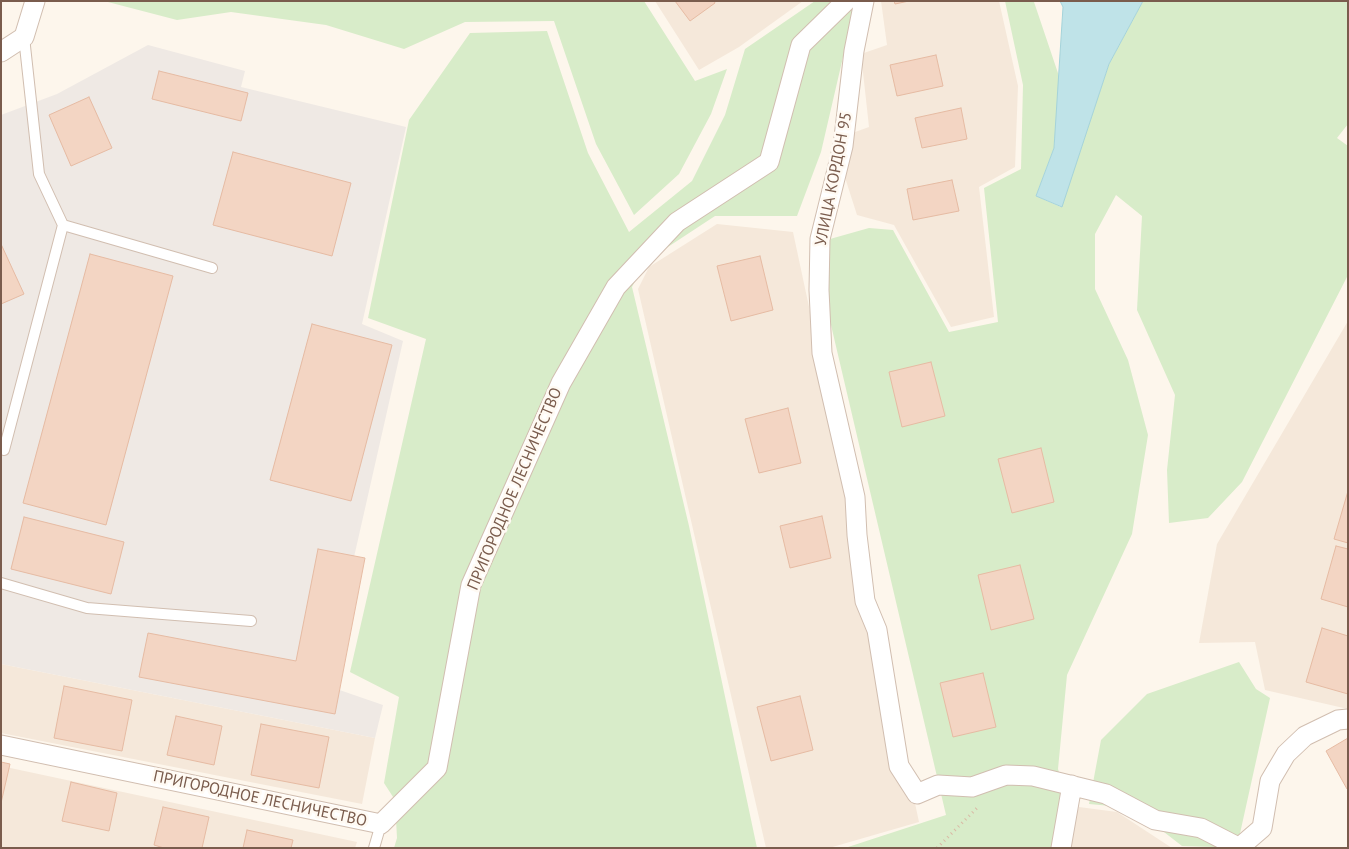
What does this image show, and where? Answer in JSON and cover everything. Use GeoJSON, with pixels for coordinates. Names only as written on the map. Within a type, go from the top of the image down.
{"type":"FeatureCollection","features":[{"type":"Feature","properties":{"kind":"street"},"geometry":{"type":"LineString","coordinates":[[1,52],[24,37],[35,1]]}},
{"type":"Feature","properties":{"kind":"street","name":"ПРИГОРОДНОЕ ЛЕСНИЧЕСТВО"},"geometry":{"type":"LineString","coordinates":[[1,745],[380,824],[437,768],[471,585],[566,375],[616,287],[677,222],[769,162],[801,45],[846,1]]}},
{"type":"Feature","properties":{"kind":"street","name":"УЛИЦА КОРДОН 95"},"geometry":{"type":"LineString","coordinates":[[864,1],[854,51],[843,146],[820,239],[818,290],[822,353],[855,497],[857,535],[865,601],[877,630],[899,766],[917,794],[938,785],[972,787],[1006,775],[1032,776],[1072,785]]}},
{"type":"Feature","properties":{"kind":"street"},"geometry":{"type":"LineString","coordinates":[[1061,848],[1072,785],[1106,794],[1155,820],[1201,828],[1240,848],[1262,828],[1270,781],[1286,754],[1305,736],[1338,720],[1348,719]]}},
{"type":"Feature","properties":{"kind":"lane"},"geometry":{"type":"LineString","coordinates":[[4,450],[63,226],[39,174],[24,37]]}},
{"type":"Feature","properties":{"kind":"lane"},"geometry":{"type":"LineString","coordinates":[[63,226],[212,268]]}},
{"type":"Feature","properties":{"kind":"lane"},"geometry":{"type":"LineString","coordinates":[[1,583],[87,608],[251,621]]}},
{"type":"Feature","properties":{"kind":"lane"},"geometry":{"type":"LineString","coordinates":[[374,848],[380,824]]}},
{"type":"Feature","properties":{"kind":"path"},"geometry":{"type":"LineString","coordinates":[[937,848],[983,801]]}},
{"type":"Feature","properties":{"kind":"shaded area"},"geometry":{"type":"Polygon","coordinates":[[[655,1],[803,1],[739,47],[699,70],[655,1]]]}},
{"type":"Feature","properties":{"kind":"shaded area"},"geometry":{"type":"Polygon","coordinates":[[[881,1],[999,1],[1018,86],[1015,167],[979,187],[994,317],[951,327],[894,225],[857,215],[833,140],[869,127],[861,54],[887,45],[881,1]]]}},
{"type":"Feature","properties":{"kind":"shaded area"},"geometry":{"type":"Polygon","coordinates":[[[148,45],[245,71],[241,87],[406,127],[362,324],[403,341],[325,685],[383,705],[375,738],[1,664],[1,115],[57,94],[148,45]]]}},
{"type":"Feature","properties":{"kind":"shaded area"},"geometry":{"type":"Polygon","coordinates":[[[717,224],[793,232],[919,822],[829,848],[766,848],[638,289],[649,267],[717,224]]]}},
{"type":"Feature","properties":{"kind":"shaded area"},"geometry":{"type":"Polygon","coordinates":[[[1348,321],[1348,709],[1265,690],[1255,642],[1199,643],[1217,544],[1348,321]]]}},
{"type":"Feature","properties":{"kind":"shaded area"},"geometry":{"type":"Polygon","coordinates":[[[1,664],[375,738],[362,804],[1,733],[1,664]]]}},
{"type":"Feature","properties":{"kind":"shaded area"},"geometry":{"type":"Polygon","coordinates":[[[1,766],[357,842],[355,848],[1,848],[1,766]]]}},
{"type":"Feature","properties":{"kind":"shaded area"},"geometry":{"type":"Polygon","coordinates":[[[1079,807],[1117,812],[1172,848],[1065,848],[1079,807]]]}},
{"type":"Feature","properties":{"kind":"green space"},"geometry":{"type":"Polygon","coordinates":[[[104,1],[644,1],[695,81],[727,69],[711,114],[679,174],[634,215],[596,144],[554,21],[465,22],[404,49],[326,25],[231,12],[177,20],[104,1]]]}},
{"type":"Feature","properties":{"kind":"green space"},"geometry":{"type":"Polygon","coordinates":[[[815,1],[856,1],[821,152],[797,216],[715,216],[645,262],[632,287],[689,526],[757,848],[394,848],[397,838],[395,800],[384,783],[399,697],[350,672],[426,339],[368,318],[409,120],[470,33],[547,31],[588,153],[629,232],[692,181],[725,115],[745,49],[815,1]]]}},
{"type":"Feature","properties":{"kind":"green space"},"geometry":{"type":"Polygon","coordinates":[[[1005,1],[1034,2],[1061,82],[1054,148],[1036,196],[1061,207],[1109,64],[1143,1],[1348,1],[1348,124],[1337,138],[1348,146],[1348,275],[1242,482],[1208,518],[1169,523],[1167,470],[1175,395],[1137,310],[1142,216],[1116,195],[1095,234],[1095,289],[1128,360],[1148,435],[1132,534],[1067,675],[1058,769],[1071,810],[1058,848],[845,848],[946,815],[827,308],[830,239],[869,228],[893,230],[949,332],[998,322],[984,188],[1021,169],[1023,85],[1005,1]]]}},
{"type":"Feature","properties":{"kind":"green space"},"geometry":{"type":"Polygon","coordinates":[[[1239,662],[1256,689],[1270,698],[1239,838],[1244,848],[1182,846],[1133,808],[1089,804],[1101,740],[1147,694],[1239,662]]]}},
{"type":"Feature","properties":{"kind":"water"},"geometry":{"type":"Polygon","coordinates":[[[1060,1],[1143,1],[1109,64],[1062,207],[1036,196],[1054,148],[1063,7],[1060,1]]]}},
{"type":"Feature","properties":{"kind":"building"},"geometry":{"type":"Polygon","coordinates":[[[675,1],[714,1],[715,3],[690,21],[675,1]]]}},
{"type":"Feature","properties":{"kind":"building"},"geometry":{"type":"Polygon","coordinates":[[[894,1],[909,1],[895,4],[894,1]]]}},
{"type":"Feature","properties":{"kind":"building"},"geometry":{"type":"Polygon","coordinates":[[[936,55],[943,86],[897,96],[890,65],[936,55]]]}},
{"type":"Feature","properties":{"kind":"building"},"geometry":{"type":"Polygon","coordinates":[[[159,71],[248,93],[241,121],[152,99],[159,71]]]}},
{"type":"Feature","properties":{"kind":"building"},"geometry":{"type":"Polygon","coordinates":[[[89,97],[112,148],[71,166],[49,115],[89,97]]]}},
{"type":"Feature","properties":{"kind":"building"},"geometry":{"type":"Polygon","coordinates":[[[961,108],[967,139],[922,148],[915,118],[961,108]]]}},
{"type":"Feature","properties":{"kind":"building"},"geometry":{"type":"Polygon","coordinates":[[[233,152],[351,183],[332,256],[213,225],[233,152]]]}},
{"type":"Feature","properties":{"kind":"building"},"geometry":{"type":"Polygon","coordinates":[[[952,180],[959,211],[913,220],[907,189],[952,180]]]}},
{"type":"Feature","properties":{"kind":"building"},"geometry":{"type":"Polygon","coordinates":[[[1,244],[24,294],[1,304],[1,244]]]}},
{"type":"Feature","properties":{"kind":"building"},"geometry":{"type":"Polygon","coordinates":[[[90,254],[173,276],[106,525],[23,503],[90,254]]]}},
{"type":"Feature","properties":{"kind":"building"},"geometry":{"type":"Polygon","coordinates":[[[760,256],[773,310],[731,321],[717,266],[760,256]]]}},
{"type":"Feature","properties":{"kind":"building"},"geometry":{"type":"Polygon","coordinates":[[[312,324],[392,345],[351,501],[270,480],[312,324]]]}},
{"type":"Feature","properties":{"kind":"building"},"geometry":{"type":"Polygon","coordinates":[[[931,362],[945,416],[902,427],[889,372],[931,362]]]}},
{"type":"Feature","properties":{"kind":"building"},"geometry":{"type":"Polygon","coordinates":[[[788,408],[801,463],[759,473],[745,419],[788,408]]]}},
{"type":"Feature","properties":{"kind":"building"},"geometry":{"type":"Polygon","coordinates":[[[1041,448],[1054,502],[1012,513],[998,459],[1041,448]]]}},
{"type":"Feature","properties":{"kind":"building"},"geometry":{"type":"Polygon","coordinates":[[[1348,491],[1348,543],[1334,539],[1348,491]]]}},
{"type":"Feature","properties":{"kind":"building"},"geometry":{"type":"Polygon","coordinates":[[[822,516],[831,558],[790,568],[780,526],[822,516]]]}},
{"type":"Feature","properties":{"kind":"building"},"geometry":{"type":"Polygon","coordinates":[[[24,517],[124,542],[111,594],[11,569],[24,517]]]}},
{"type":"Feature","properties":{"kind":"building"},"geometry":{"type":"Polygon","coordinates":[[[1336,546],[1348,549],[1348,607],[1321,599],[1336,546]]]}},
{"type":"Feature","properties":{"kind":"building"},"geometry":{"type":"Polygon","coordinates":[[[318,549],[365,558],[335,714],[139,677],[148,633],[296,661],[318,549]]]}},
{"type":"Feature","properties":{"kind":"building"},"geometry":{"type":"Polygon","coordinates":[[[1020,565],[1034,619],[991,630],[978,575],[1020,565]]]}},
{"type":"Feature","properties":{"kind":"building"},"geometry":{"type":"Polygon","coordinates":[[[1322,628],[1348,636],[1348,694],[1306,682],[1322,628]]]}},
{"type":"Feature","properties":{"kind":"building"},"geometry":{"type":"Polygon","coordinates":[[[983,673],[996,727],[953,737],[940,683],[983,673]]]}},
{"type":"Feature","properties":{"kind":"building"},"geometry":{"type":"Polygon","coordinates":[[[64,686],[132,700],[122,751],[54,738],[64,686]]]}},
{"type":"Feature","properties":{"kind":"building"},"geometry":{"type":"Polygon","coordinates":[[[800,696],[813,750],[771,761],[757,707],[800,696]]]}},
{"type":"Feature","properties":{"kind":"building"},"geometry":{"type":"Polygon","coordinates":[[[176,716],[222,726],[214,765],[167,755],[176,716]]]}},
{"type":"Feature","properties":{"kind":"building"},"geometry":{"type":"Polygon","coordinates":[[[261,724],[329,737],[319,788],[251,775],[261,724]]]}},
{"type":"Feature","properties":{"kind":"building"},"geometry":{"type":"Polygon","coordinates":[[[1348,738],[1348,789],[1347,789],[1326,751],[1348,738]]]}},
{"type":"Feature","properties":{"kind":"building"},"geometry":{"type":"Polygon","coordinates":[[[1,762],[10,764],[1,803],[1,762]]]}},
{"type":"Feature","properties":{"kind":"building"},"geometry":{"type":"Polygon","coordinates":[[[71,782],[117,793],[109,831],[62,821],[71,782]]]}},
{"type":"Feature","properties":{"kind":"building"},"geometry":{"type":"Polygon","coordinates":[[[163,807],[209,817],[202,848],[164,848],[154,845],[163,807]]]}},
{"type":"Feature","properties":{"kind":"building"},"geometry":{"type":"Polygon","coordinates":[[[247,830],[293,840],[291,848],[243,848],[247,830]]]}}]}
